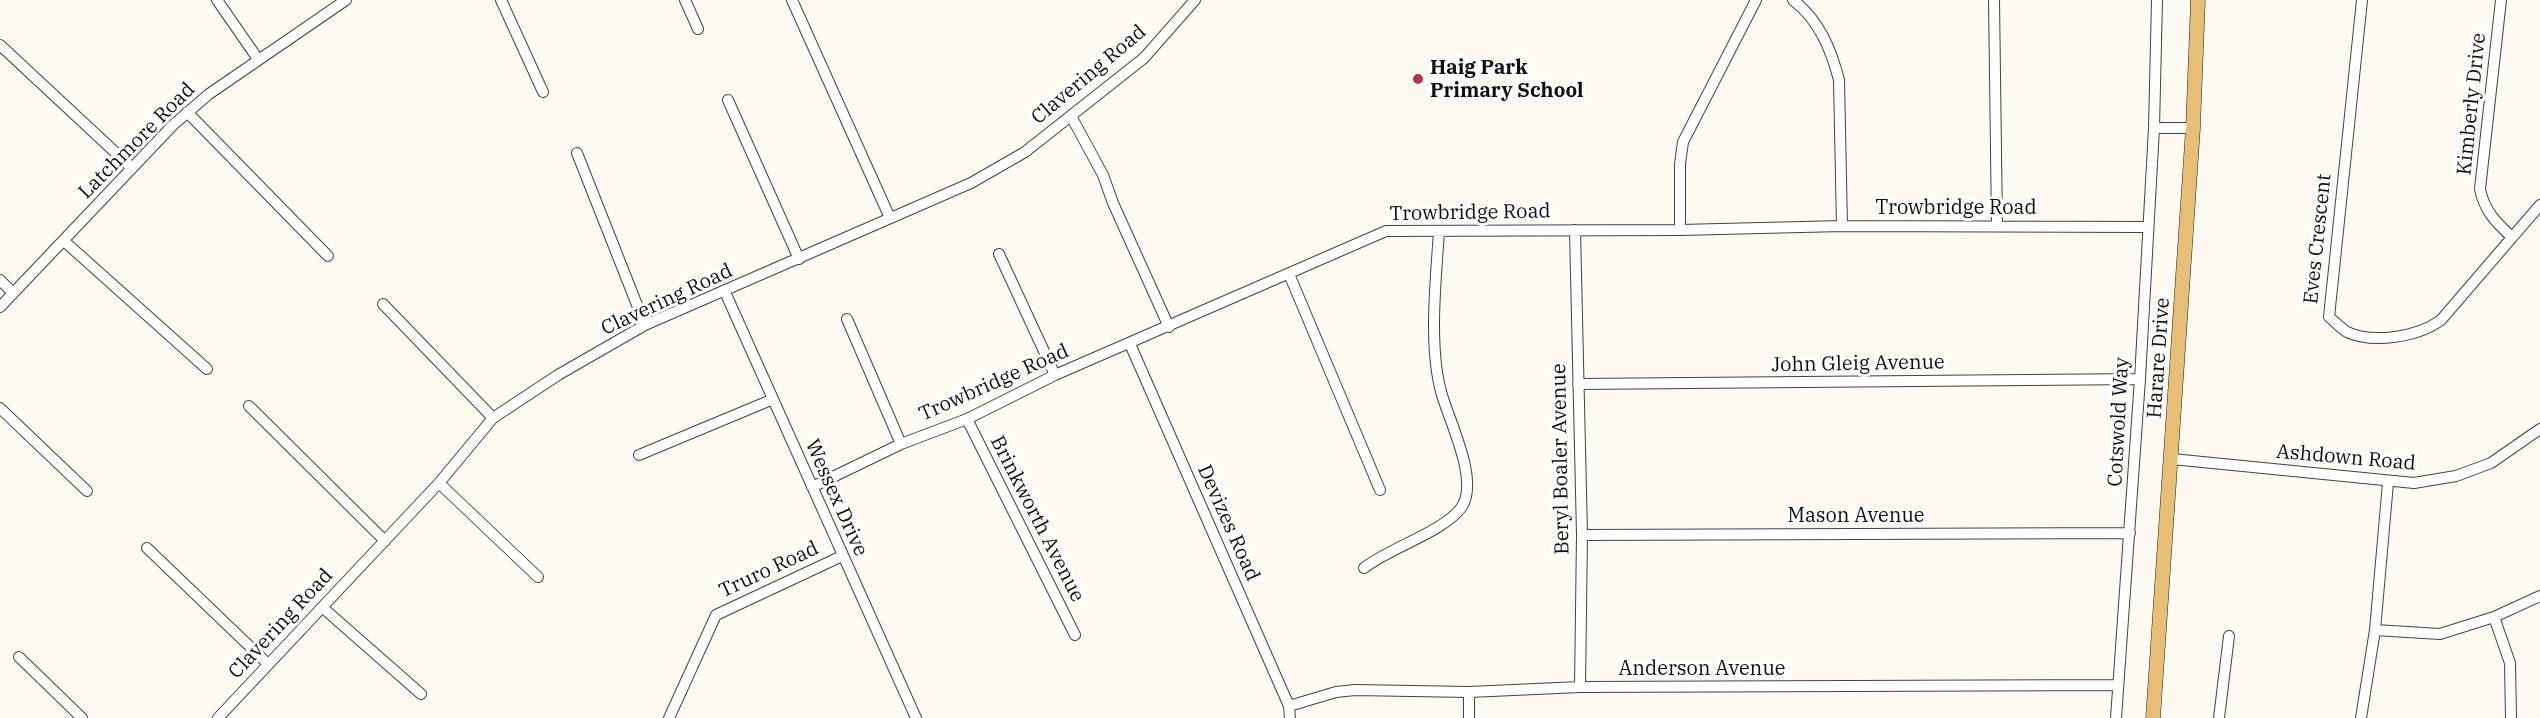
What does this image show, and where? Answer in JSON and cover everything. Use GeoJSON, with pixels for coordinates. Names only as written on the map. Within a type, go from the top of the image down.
{"type":"FeatureCollection","features":[{"type":"Feature","properties":{"kind":"main road","name":"Harare Drive"},"geometry":{"type":"LineString","coordinates":[[2153,718],[2193,128],[2198,0]]}},
{"type":"Feature","properties":{"kind":"street"},"geometry":{"type":"LineString","coordinates":[[217,0],[258,59]]}},
{"type":"Feature","properties":{"kind":"street","name":"Latchmore Road"},"geometry":{"type":"LineString","coordinates":[[0,307],[131,167],[187,112],[258,59],[346,0]]}},
{"type":"Feature","properties":{"kind":"street"},"geometry":{"type":"LineString","coordinates":[[501,0],[543,92]]}},
{"type":"Feature","properties":{"kind":"street"},"geometry":{"type":"LineString","coordinates":[[685,0],[698,29]]}},
{"type":"Feature","properties":{"kind":"street"},"geometry":{"type":"LineString","coordinates":[[792,0],[890,218]]}},
{"type":"Feature","properties":{"kind":"street","name":"Clavering Road"},"geometry":{"type":"LineString","coordinates":[[218,718],[439,483],[493,418],[558,375],[645,325],[971,183],[1025,152],[1144,58],[1195,0]]}},
{"type":"Feature","properties":{"kind":"street"},"geometry":{"type":"LineString","coordinates":[[1680,230],[1680,164],[1683,142],[1756,0]]}},
{"type":"Feature","properties":{"kind":"street"},"geometry":{"type":"LineString","coordinates":[[1793,0],[1808,12],[1823,36],[1833,56],[1839,80],[1842,226]]}},
{"type":"Feature","properties":{"kind":"street"},"geometry":{"type":"LineString","coordinates":[[1994,0],[1997,226]]}},
{"type":"Feature","properties":{"kind":"street","name":"Cotswold Way"},"geometry":{"type":"LineString","coordinates":[[2116,718],[2140,379],[2146,227],[2154,128],[2157,0]]}},
{"type":"Feature","properties":{"kind":"street","name":"Eves Crescent"},"geometry":{"type":"LineString","coordinates":[[2362,0],[2329,317],[2346,331],[2354,334],[2397,338],[2420,333],[2441,320],[2540,205]]}},
{"type":"Feature","properties":{"kind":"street","name":"Kimberly Drive"},"geometry":{"type":"LineString","coordinates":[[2501,0],[2480,189],[2487,209],[2498,225],[2512,237]]}},
{"type":"Feature","properties":{"kind":"street"},"geometry":{"type":"LineString","coordinates":[[0,45],[131,167]]}},
{"type":"Feature","properties":{"kind":"street"},"geometry":{"type":"LineString","coordinates":[[728,100],[799,259]]}},
{"type":"Feature","properties":{"kind":"street"},"geometry":{"type":"LineString","coordinates":[[187,112],[328,256]]}},
{"type":"Feature","properties":{"kind":"street"},"geometry":{"type":"LineString","coordinates":[[1071,116],[1103,175],[1113,203],[1169,327]]}},
{"type":"Feature","properties":{"kind":"street"},"geometry":{"type":"LineString","coordinates":[[2154,128],[2193,128]]}},
{"type":"Feature","properties":{"kind":"street"},"geometry":{"type":"LineString","coordinates":[[578,153],[645,325]]}},
{"type":"Feature","properties":{"kind":"street","name":"Trowbridge Road"},"geometry":{"type":"LineString","coordinates":[[812,487],[901,444],[968,418],[1054,375],[1169,327],[1376,233],[1386,231],[1680,230],[1842,226],[2146,227]]}},
{"type":"Feature","properties":{"kind":"street","name":"Beryl Boaler Avenue"},"geometry":{"type":"LineString","coordinates":[[1575,230],[1582,535],[1580,687]]}},
{"type":"Feature","properties":{"kind":"street"},"geometry":{"type":"LineString","coordinates":[[1364,568],[1456,514],[1467,497],[1467,475],[1438,378],[1435,295],[1439,231]]}},
{"type":"Feature","properties":{"kind":"street"},"geometry":{"type":"LineString","coordinates":[[64,241],[207,369]]}},
{"type":"Feature","properties":{"kind":"street"},"geometry":{"type":"LineString","coordinates":[[999,254],[1054,375]]}},
{"type":"Feature","properties":{"kind":"street"},"geometry":{"type":"LineString","coordinates":[[1289,274],[1380,489]]}},
{"type":"Feature","properties":{"kind":"street"},"geometry":{"type":"LineString","coordinates":[[0,280],[13,293]]}},
{"type":"Feature","properties":{"kind":"street","name":"Wessex Drive"},"geometry":{"type":"LineString","coordinates":[[725,292],[771,400],[916,718]]}},
{"type":"Feature","properties":{"kind":"street"},"geometry":{"type":"LineString","coordinates":[[383,304],[493,418]]}},
{"type":"Feature","properties":{"kind":"street"},"geometry":{"type":"LineString","coordinates":[[847,319],[901,444]]}},
{"type":"Feature","properties":{"kind":"street","name":"Devizes Road"},"geometry":{"type":"LineString","coordinates":[[1130,344],[1288,706],[1290,718]]}},
{"type":"Feature","properties":{"kind":"street","name":"John Gleig Avenue"},"geometry":{"type":"LineString","coordinates":[[1578,384],[2140,379]]}},
{"type":"Feature","properties":{"kind":"street"},"geometry":{"type":"LineString","coordinates":[[639,455],[771,400]]}},
{"type":"Feature","properties":{"kind":"street"},"geometry":{"type":"LineString","coordinates":[[249,406],[385,541]]}},
{"type":"Feature","properties":{"kind":"street"},"geometry":{"type":"LineString","coordinates":[[0,408],[87,491]]}},
{"type":"Feature","properties":{"kind":"street","name":"Brinkworth Avenue"},"geometry":{"type":"LineString","coordinates":[[968,418],[1075,634]]}},
{"type":"Feature","properties":{"kind":"street","name":"Ashdown Road"},"geometry":{"type":"LineString","coordinates":[[2172,459],[2388,483],[2435,481],[2491,463],[2540,429]]}},
{"type":"Feature","properties":{"kind":"street"},"geometry":{"type":"LineString","coordinates":[[439,483],[538,577]]}},
{"type":"Feature","properties":{"kind":"street"},"geometry":{"type":"LineString","coordinates":[[2361,718],[2375,630],[2388,483]]}},
{"type":"Feature","properties":{"kind":"street","name":"Mason Avenue"},"geometry":{"type":"LineString","coordinates":[[1582,535],[2130,533]]}},
{"type":"Feature","properties":{"kind":"street"},"geometry":{"type":"LineString","coordinates":[[147,548],[268,664]]}},
{"type":"Feature","properties":{"kind":"street","name":"Truro Road"},"geometry":{"type":"LineString","coordinates":[[669,718],[716,615],[842,556]]}},
{"type":"Feature","properties":{"kind":"street"},"geometry":{"type":"LineString","coordinates":[[2375,630],[2440,634],[2494,617],[2540,596]]}},
{"type":"Feature","properties":{"kind":"street"},"geometry":{"type":"LineString","coordinates":[[322,607],[421,694]]}},
{"type":"Feature","properties":{"kind":"street"},"geometry":{"type":"LineString","coordinates":[[2494,617],[2510,663],[2511,718]]}},
{"type":"Feature","properties":{"kind":"street"},"geometry":{"type":"LineString","coordinates":[[2218,718],[2229,636]]}},
{"type":"Feature","properties":{"kind":"street"},"geometry":{"type":"LineString","coordinates":[[19,657],[82,718]]}},
{"type":"Feature","properties":{"kind":"street","name":"Anderson Avenue"},"geometry":{"type":"LineString","coordinates":[[1288,706],[1355,690],[1469,692],[1580,687],[2118,685]]}},
{"type":"Feature","properties":{"kind":"street"},"geometry":{"type":"LineString","coordinates":[[1469,692],[1469,718]]}},
{"type":"Feature","properties":{"kind":"place","name":"Haig Park Primary School"},"geometry":{"type":"Point","coordinates":[1418,79]}}]}
